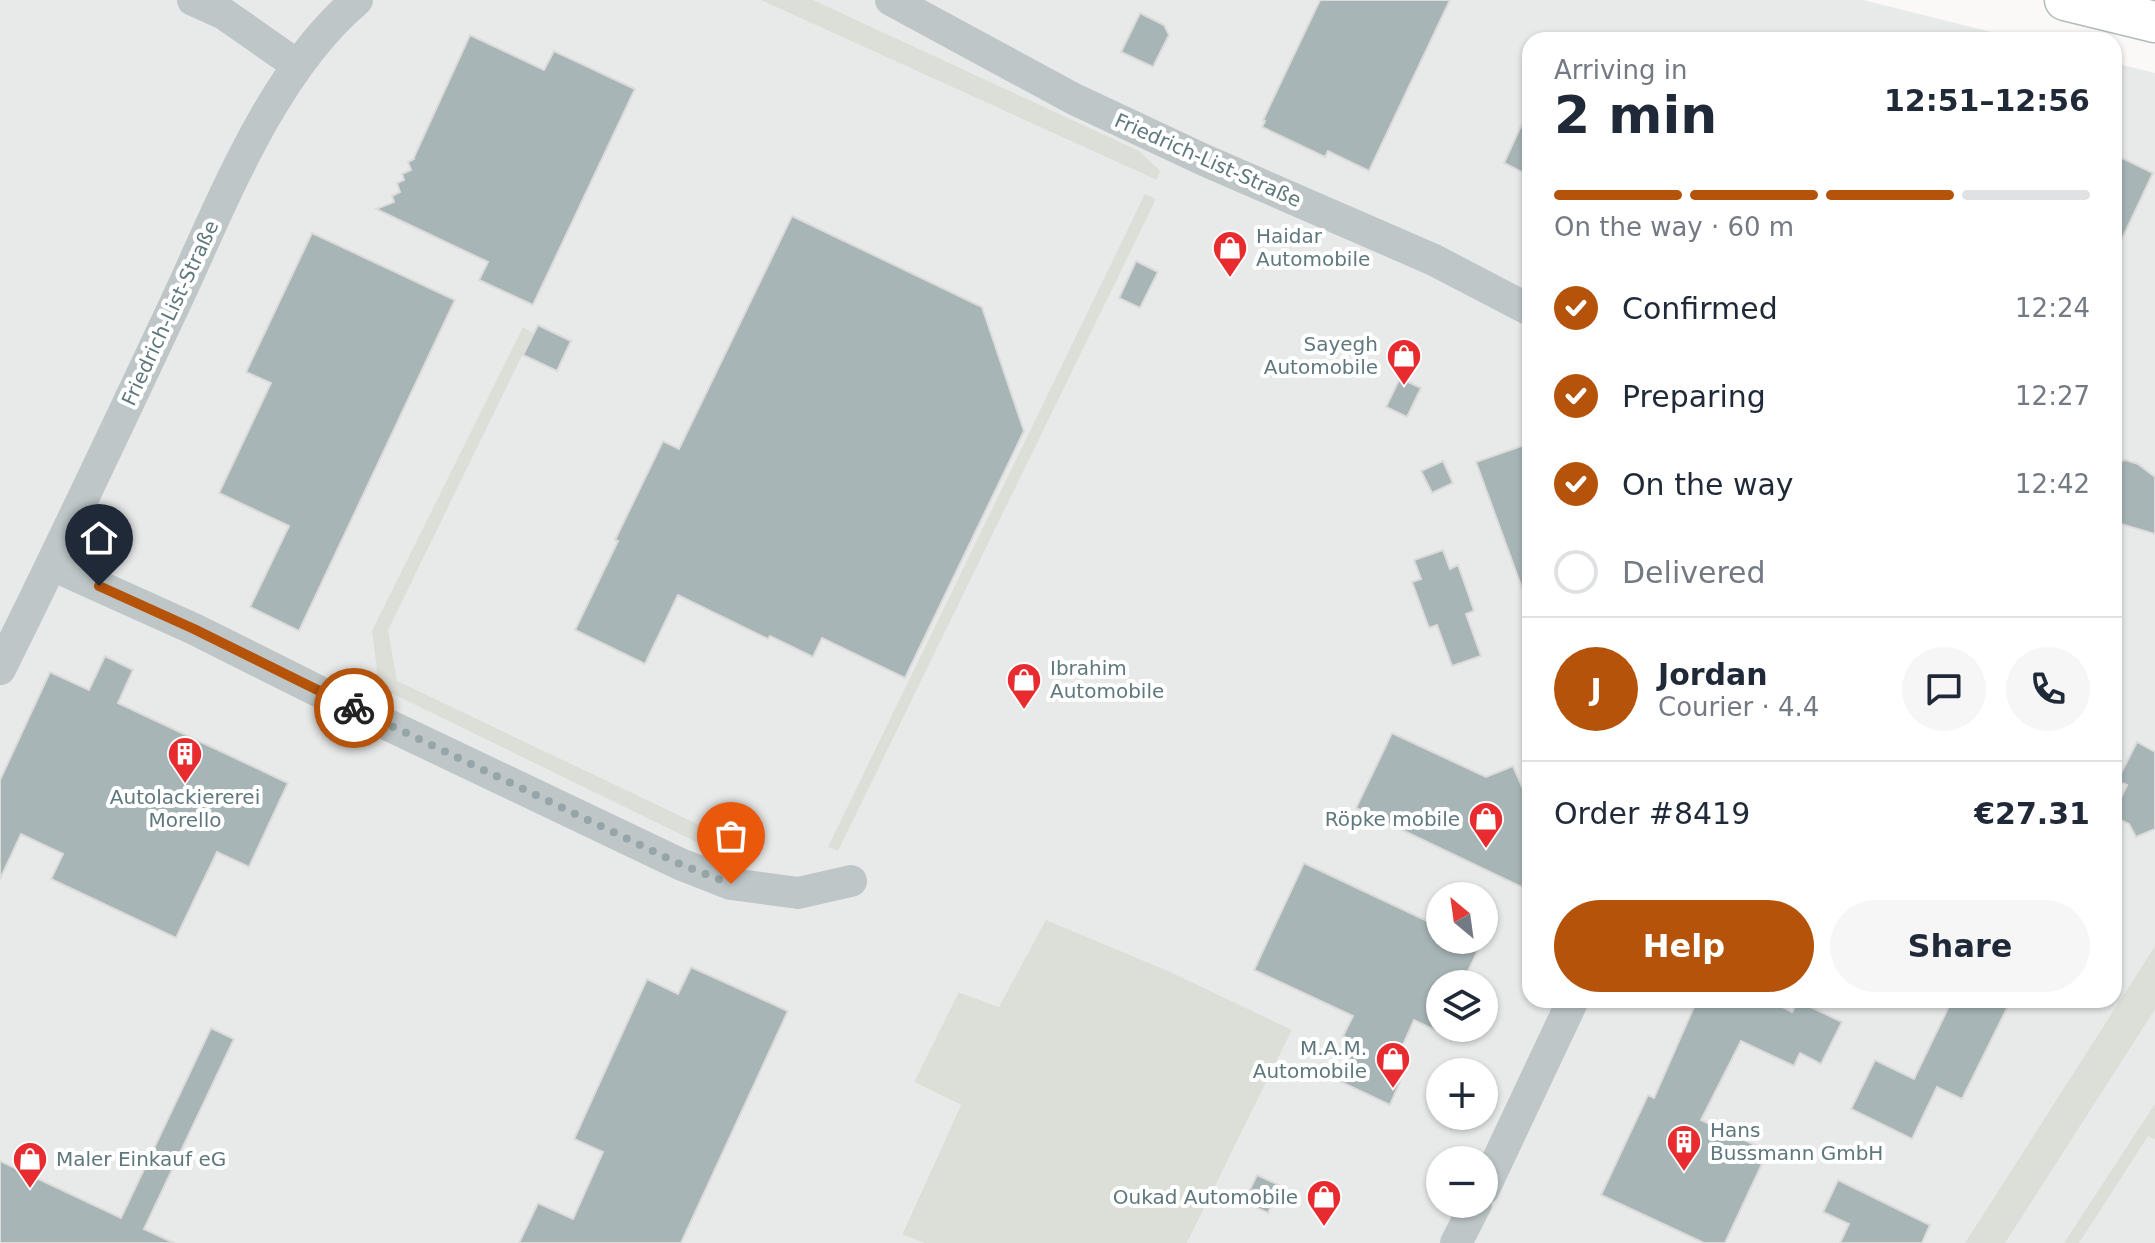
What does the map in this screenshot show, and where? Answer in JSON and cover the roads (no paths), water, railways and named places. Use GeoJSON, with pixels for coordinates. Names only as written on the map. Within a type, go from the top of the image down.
{"type":"FeatureCollection","features":[{"type":"Feature","properties":{"kind":"main road"},"geometry":{"type":"LineString","coordinates":[[2065,0],[2155,22]]}},
{"type":"Feature","properties":{"kind":"street"},"geometry":{"type":"LineString","coordinates":[[193,0],[224,14],[297,65]]}},
{"type":"Feature","properties":{"kind":"street","name":"Friedrich-List-Straße"},"geometry":{"type":"LineString","coordinates":[[0,669],[210,227],[273,104],[297,65],[357,0]]}},
{"type":"Feature","properties":{"kind":"street","name":"Friedrich-List-Straße"},"geometry":{"type":"LineString","coordinates":[[891,0],[1074,99],[1204,160],[1434,260],[1522,306]]}},
{"type":"Feature","properties":{"kind":"street"},"geometry":{"type":"LineString","coordinates":[[52,565],[194,629],[680,864],[731,884],[798,893],[851,881]]}},
{"type":"Feature","properties":{"kind":"street"},"geometry":{"type":"LineString","coordinates":[[1498,1159],[1569,1008]]}},
{"type":"Feature","properties":{"kind":"street"},"geometry":{"type":"LineString","coordinates":[[1456,1243],[1469,1218]]}},
{"type":"Feature","properties":{"kind":"place","name":"Haidar Automobile"},"geometry":{"type":"Point","coordinates":[1230,279]}},
{"type":"Feature","properties":{"kind":"place","name":"Sayegh Automobile"},"geometry":{"type":"Point","coordinates":[1404,387]}},
{"type":"Feature","properties":{"kind":"place","name":"Ibrahim Automobile"},"geometry":{"type":"Point","coordinates":[1024,711]}},
{"type":"Feature","properties":{"kind":"place","name":"Autolackiererei Morello"},"geometry":{"type":"Point","coordinates":[185,785]}},
{"type":"Feature","properties":{"kind":"place","name":"Röpke mobile"},"geometry":{"type":"Point","coordinates":[1486,850]}},
{"type":"Feature","properties":{"kind":"place","name":"M.A.M. Automobile"},"geometry":{"type":"Point","coordinates":[1393,1090]}},
{"type":"Feature","properties":{"kind":"place","name":"Hans Bussmann GmbH"},"geometry":{"type":"Point","coordinates":[1684,1173]}},
{"type":"Feature","properties":{"kind":"place","name":"Maler Einkauf eG"},"geometry":{"type":"Point","coordinates":[30,1190]}},
{"type":"Feature","properties":{"kind":"place","name":"Oukad Automobile"},"geometry":{"type":"Point","coordinates":[1324,1228]}}]}
